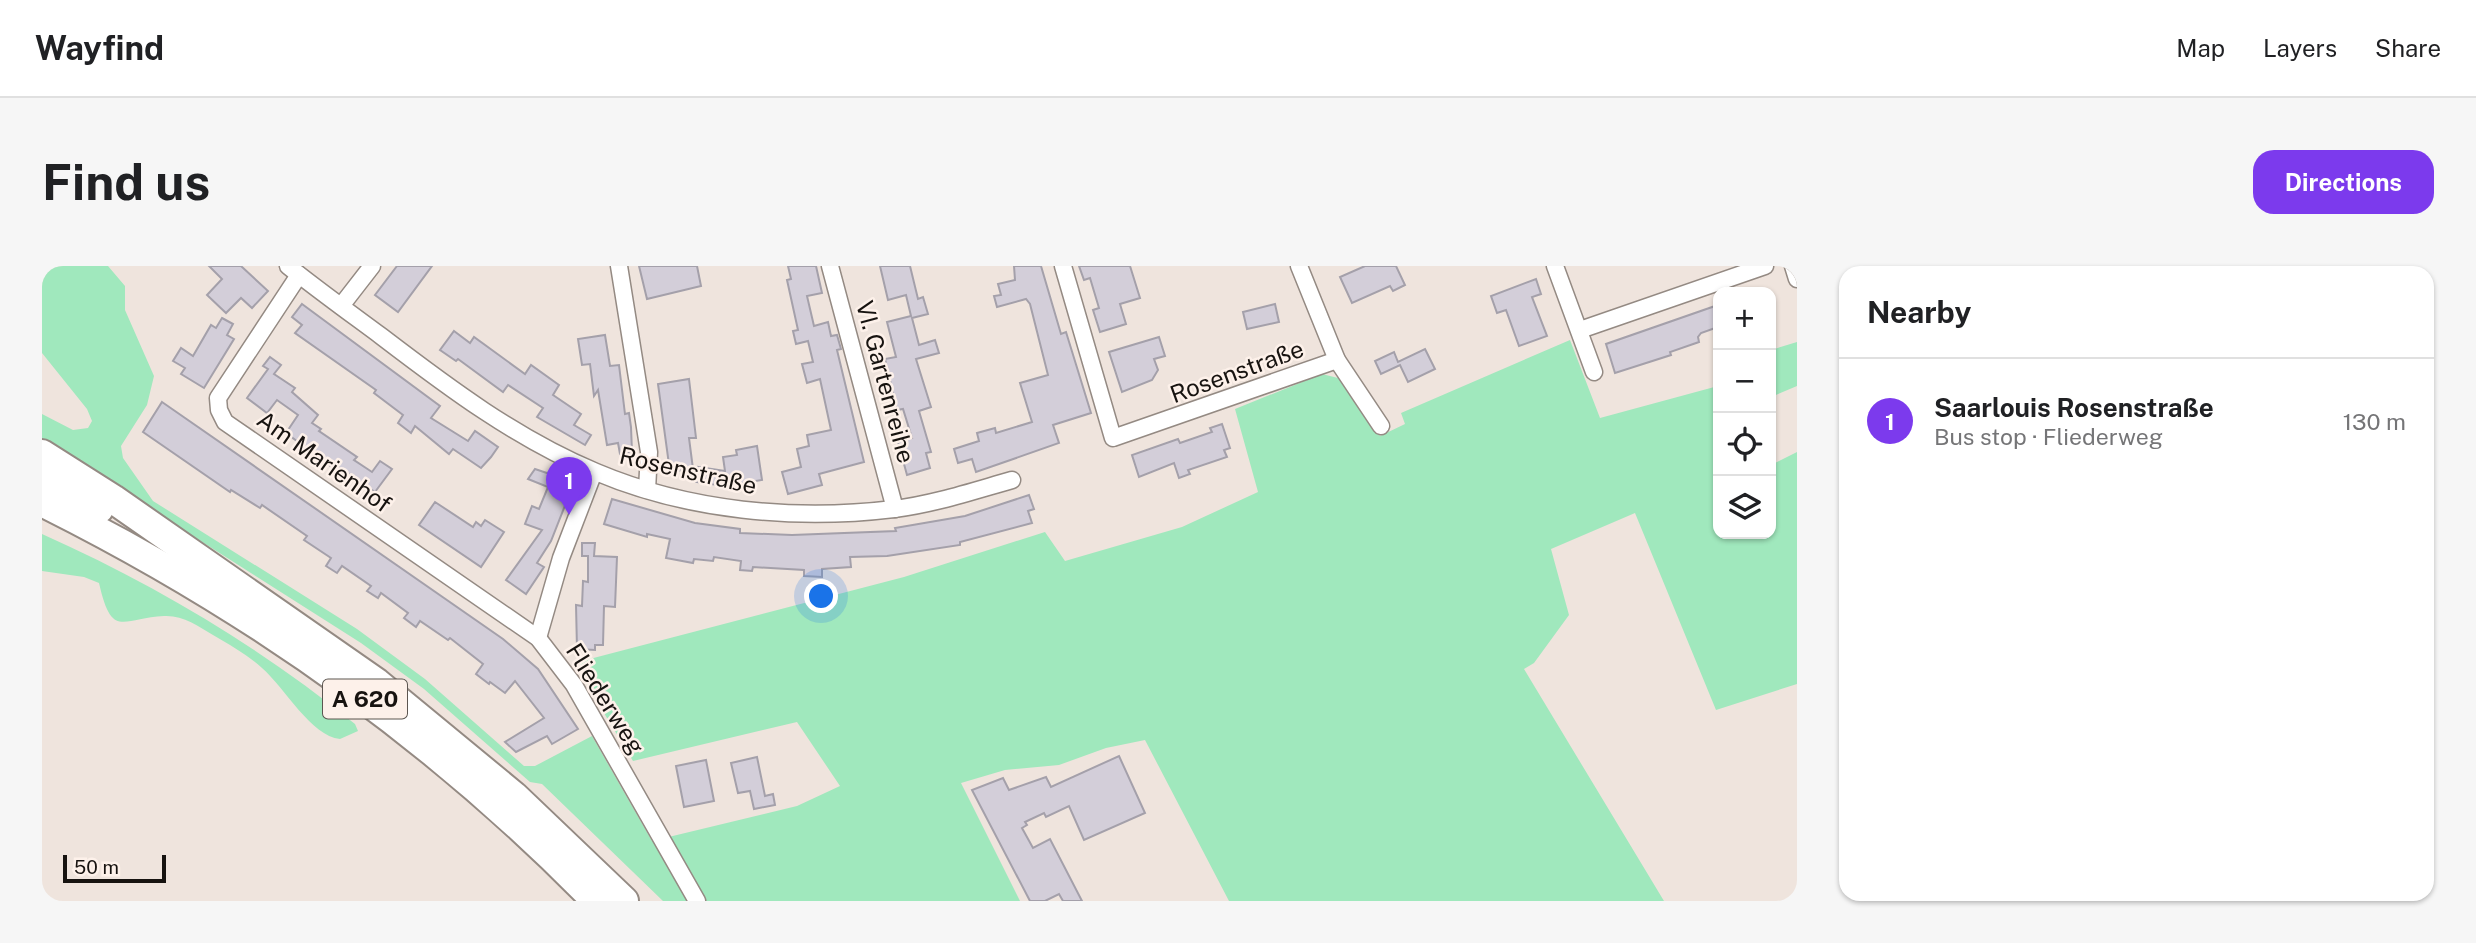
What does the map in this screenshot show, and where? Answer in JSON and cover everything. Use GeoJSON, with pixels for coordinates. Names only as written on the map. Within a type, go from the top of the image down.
{"type":"FeatureCollection","features":[{"type":"Feature","properties":{"kind":"highway"},"geometry":{"type":"LineString","coordinates":[[42,454],[113,499],[259,601]]}},
{"type":"Feature","properties":{"kind":"highway","name":"A 620"},"geometry":{"type":"LineString","coordinates":[[42,480],[154,538],[259,601],[377,682],[523,804],[624,901]]}},
{"type":"Feature","properties":{"kind":"highway","name":"A 620"},"geometry":{"type":"LineString","coordinates":[[42,502],[179,575],[301,653],[377,708],[497,807],[596,901]]}},
{"type":"Feature","properties":{"kind":"highway"},"geometry":{"type":"LineString","coordinates":[[42,516],[179,575]]}},
{"type":"Feature","properties":{"kind":"street"},"geometry":{"type":"LineString","coordinates":[[341,306],[372,266]]}},
{"type":"Feature","properties":{"kind":"street"},"geometry":{"type":"LineString","coordinates":[[620,266],[649,452],[647,490]]}},
{"type":"Feature","properties":{"kind":"street","name":"VI. Gartenreihe"},"geometry":{"type":"LineString","coordinates":[[831,266],[895,509]]}},
{"type":"Feature","properties":{"kind":"street","name":"Rosenstraße"},"geometry":{"type":"LineString","coordinates":[[1063,266],[1112,438],[1337,360]]}},
{"type":"Feature","properties":{"kind":"street"},"geometry":{"type":"LineString","coordinates":[[1298,266],[1337,360],[1381,426]]}},
{"type":"Feature","properties":{"kind":"street"},"geometry":{"type":"LineString","coordinates":[[1555,266],[1594,372]]}},
{"type":"Feature","properties":{"kind":"street"},"geometry":{"type":"LineString","coordinates":[[1580,330],[1765,266]]}},
{"type":"Feature","properties":{"kind":"street"},"geometry":{"type":"LineString","coordinates":[[1793,266],[1797,279]]}},
{"type":"Feature","properties":{"kind":"street","name":"Rosenstraße"},"geometry":{"type":"LineString","coordinates":[[293,271],[500,423],[594,472],[647,490],[750,510],[811,514],[895,509],[940,501],[1012,480]]}},
{"type":"Feature","properties":{"kind":"street","name":"Am Marienhof"},"geometry":{"type":"LineString","coordinates":[[293,271],[218,398],[219,410],[225,422],[538,638]]}},
{"type":"Feature","properties":{"kind":"street","name":"Fliederweg"},"geometry":{"type":"LineString","coordinates":[[594,472],[554,578],[538,638],[574,685],[696,901]]}},
{"type":"Feature","properties":{"kind":"green space"},"geometry":{"type":"Polygon","coordinates":[[[42,266],[108,266],[125,286],[125,310],[154,376],[147,405],[121,446],[123,458],[153,501],[357,629],[425,679],[524,766],[535,766],[592,736],[652,841],[797,806],[840,786],[797,722],[633,761],[578,670],[582,661],[904,577],[1045,532],[1065,561],[1182,527],[1258,492],[1235,409],[1322,374],[1338,378],[1345,385],[1380,436],[1405,424],[1401,413],[1570,340],[1600,418],[1713,387],[1713,539],[1776,539],[1776,462],[1797,452],[1797,684],[1716,710],[1635,513],[1551,549],[1569,615],[1534,663],[1524,669],[1664,901],[1229,901],[1145,740],[1106,748],[1059,765],[1005,770],[961,783],[1020,901],[663,901],[542,784],[530,782],[424,689],[361,643],[42,440],[42,414],[73,430],[88,428],[92,421],[87,409],[42,353],[42,266]]]}},
{"type":"Feature","properties":{"kind":"green space"},"geometry":{"type":"Polygon","coordinates":[[[1797,342],[1797,386],[1776,395],[1776,350],[1797,342]]]}},
{"type":"Feature","properties":{"kind":"green space"},"geometry":{"type":"Polygon","coordinates":[[[42,534],[125,574],[205,619],[318,696],[355,724],[358,731],[340,739],[329,736],[299,710],[257,663],[190,622],[171,616],[121,622],[114,619],[104,601],[99,583],[84,577],[42,571],[42,534]]]}},
{"type":"Feature","properties":{"kind":"building"},"geometry":{"type":"Polygon","coordinates":[[[209,266],[241,266],[268,291],[252,308],[241,298],[226,313],[207,295],[222,279],[209,266]]]}},
{"type":"Feature","properties":{"kind":"building"},"geometry":{"type":"Polygon","coordinates":[[[397,266],[432,266],[398,312],[375,295],[397,266]]]}},
{"type":"Feature","properties":{"kind":"building"},"geometry":{"type":"Polygon","coordinates":[[[639,266],[697,266],[701,286],[647,299],[639,266]]]}},
{"type":"Feature","properties":{"kind":"building"},"geometry":{"type":"Polygon","coordinates":[[[788,266],[816,266],[822,293],[807,296],[814,326],[828,322],[831,336],[837,335],[841,349],[837,350],[864,462],[819,474],[822,485],[788,494],[782,472],[801,467],[797,449],[809,446],[807,435],[831,430],[820,379],[807,383],[802,364],[813,362],[808,341],[796,344],[793,331],[798,330],[787,280],[791,279],[788,266]]]}},
{"type":"Feature","properties":{"kind":"building"},"geometry":{"type":"Polygon","coordinates":[[[880,266],[910,266],[918,299],[923,297],[928,314],[912,318],[919,345],[935,340],[939,353],[916,359],[931,407],[919,411],[931,452],[926,453],[930,468],[907,475],[898,442],[912,438],[903,409],[897,410],[885,359],[896,357],[887,322],[911,316],[906,295],[888,300],[880,266]]]}},
{"type":"Feature","properties":{"kind":"building"},"geometry":{"type":"Polygon","coordinates":[[[1014,266],[1041,266],[1061,334],[1066,332],[1091,413],[1053,425],[1059,443],[976,472],[972,459],[958,463],[954,449],[979,441],[977,433],[995,428],[996,433],[1032,422],[1020,383],[1048,375],[1030,304],[1026,299],[997,307],[994,296],[1001,295],[998,284],[1015,280],[1014,266]]]}},
{"type":"Feature","properties":{"kind":"building"},"geometry":{"type":"Polygon","coordinates":[[[1079,266],[1130,266],[1140,298],[1120,304],[1126,324],[1100,332],[1093,310],[1099,308],[1090,278],[1084,280],[1079,266]]]}},
{"type":"Feature","properties":{"kind":"building"},"geometry":{"type":"Polygon","coordinates":[[[1365,266],[1396,266],[1405,285],[1393,291],[1390,286],[1352,303],[1340,277],[1365,266]]]}},
{"type":"Feature","properties":{"kind":"building"},"geometry":{"type":"Polygon","coordinates":[[[1536,279],[1541,294],[1532,297],[1547,336],[1519,346],[1506,310],[1497,313],[1491,296],[1536,279]]]}},
{"type":"Feature","properties":{"kind":"building"},"geometry":{"type":"Polygon","coordinates":[[[302,304],[440,406],[431,418],[468,441],[475,431],[498,447],[491,457],[481,468],[453,449],[449,454],[415,426],[411,433],[398,423],[403,415],[374,393],[376,390],[295,333],[302,325],[292,317],[302,304]]]}},
{"type":"Feature","properties":{"kind":"building"},"geometry":{"type":"Polygon","coordinates":[[[1275,304],[1279,322],[1247,329],[1243,312],[1275,304]]]}},
{"type":"Feature","properties":{"kind":"building"},"geometry":{"type":"Polygon","coordinates":[[[1713,307],[1713,329],[1701,333],[1699,342],[1670,352],[1671,355],[1615,373],[1606,344],[1713,307]]]}},
{"type":"Feature","properties":{"kind":"building"},"geometry":{"type":"Polygon","coordinates":[[[222,318],[233,324],[227,335],[234,339],[204,388],[181,374],[185,368],[173,361],[181,348],[193,356],[211,325],[216,328],[222,318]]]}},
{"type":"Feature","properties":{"kind":"building"},"geometry":{"type":"Polygon","coordinates":[[[454,331],[470,343],[474,337],[525,374],[531,365],[559,385],[553,395],[581,414],[574,425],[591,435],[585,445],[537,417],[543,408],[508,385],[503,392],[458,359],[456,361],[440,350],[454,331]]]}},
{"type":"Feature","properties":{"kind":"building"},"geometry":{"type":"Polygon","coordinates":[[[605,335],[610,366],[619,365],[625,414],[629,413],[632,452],[620,454],[618,443],[607,445],[598,390],[594,396],[590,364],[582,365],[578,339],[605,335]]]}},
{"type":"Feature","properties":{"kind":"building"},"geometry":{"type":"Polygon","coordinates":[[[1159,337],[1165,356],[1154,359],[1158,370],[1152,380],[1122,392],[1109,352],[1159,337]]]}},
{"type":"Feature","properties":{"kind":"building"},"geometry":{"type":"Polygon","coordinates":[[[1425,349],[1435,369],[1408,382],[1400,365],[1381,374],[1375,361],[1394,352],[1398,362],[1425,349]]]}},
{"type":"Feature","properties":{"kind":"building"},"geometry":{"type":"Polygon","coordinates":[[[270,357],[281,365],[274,374],[295,388],[292,392],[318,415],[312,423],[321,429],[319,431],[357,457],[354,460],[372,472],[380,461],[392,469],[375,492],[338,467],[336,470],[286,433],[298,415],[277,400],[267,413],[247,398],[268,369],[263,366],[270,357]]]}},
{"type":"Feature","properties":{"kind":"building"},"geometry":{"type":"Polygon","coordinates":[[[689,379],[696,438],[689,438],[693,469],[670,472],[658,384],[689,379]]]}},
{"type":"Feature","properties":{"kind":"building"},"geometry":{"type":"Polygon","coordinates":[[[162,402],[503,639],[538,669],[578,729],[552,744],[547,736],[516,752],[505,742],[544,718],[515,681],[505,693],[490,682],[489,684],[476,674],[483,664],[450,638],[448,640],[420,621],[416,627],[404,618],[408,613],[381,593],[378,598],[367,591],[371,586],[342,566],[337,573],[326,566],[331,558],[304,540],[307,536],[262,505],[260,508],[231,490],[230,492],[143,432],[162,402]]]}},
{"type":"Feature","properties":{"kind":"building"},"geometry":{"type":"Polygon","coordinates":[[[1222,424],[1230,448],[1224,450],[1227,457],[1188,470],[1190,474],[1179,478],[1174,463],[1139,477],[1132,455],[1178,439],[1180,443],[1212,432],[1210,428],[1222,424]]]}},
{"type":"Feature","properties":{"kind":"building"},"geometry":{"type":"Polygon","coordinates":[[[757,446],[762,480],[725,486],[696,482],[698,467],[725,471],[723,457],[737,455],[736,450],[757,446]]]}},
{"type":"Feature","properties":{"kind":"building"},"geometry":{"type":"Polygon","coordinates":[[[535,469],[571,481],[563,502],[566,503],[551,541],[537,563],[544,567],[526,594],[506,580],[542,530],[525,524],[532,506],[539,509],[548,487],[528,479],[535,469]]]}},
{"type":"Feature","properties":{"kind":"building"},"geometry":{"type":"Polygon","coordinates":[[[1029,495],[1034,509],[1028,511],[1032,523],[960,542],[960,545],[887,556],[850,557],[851,567],[822,569],[822,577],[804,576],[804,570],[753,567],[752,571],[740,570],[741,561],[714,557],[713,561],[694,559],[693,563],[666,558],[670,539],[647,534],[647,537],[604,524],[612,499],[695,523],[740,529],[740,533],[792,535],[896,531],[895,528],[965,516],[1029,495]]]}},
{"type":"Feature","properties":{"kind":"building"},"geometry":{"type":"Polygon","coordinates":[[[435,502],[473,527],[476,522],[481,526],[485,520],[504,532],[481,567],[419,525],[435,502]]]}},
{"type":"Feature","properties":{"kind":"building"},"geometry":{"type":"Polygon","coordinates":[[[582,543],[595,543],[594,556],[617,557],[615,607],[604,606],[603,645],[595,645],[595,650],[577,649],[576,605],[582,606],[583,581],[588,582],[588,556],[582,556],[582,543]]]}},
{"type":"Feature","properties":{"kind":"building"},"geometry":{"type":"Polygon","coordinates":[[[1119,756],[1145,813],[1084,840],[1069,806],[1046,817],[1044,813],[1025,822],[1027,825],[1022,828],[1033,848],[1050,839],[1082,901],[1063,901],[1059,894],[1045,901],[1030,901],[972,790],[1003,778],[1009,790],[1046,777],[1051,787],[1119,756]]]}},
{"type":"Feature","properties":{"kind":"building"},"geometry":{"type":"Polygon","coordinates":[[[757,757],[765,796],[773,794],[775,805],[754,809],[750,791],[738,793],[731,763],[757,757]]]}},
{"type":"Feature","properties":{"kind":"building"},"geometry":{"type":"Polygon","coordinates":[[[706,760],[714,801],[684,807],[676,766],[706,760]]]}},
{"type":"Feature","properties":{"kind":"place","name":"Saarlouis Rosenstraße"},"geometry":{"type":"Point","coordinates":[569,515]}}]}
